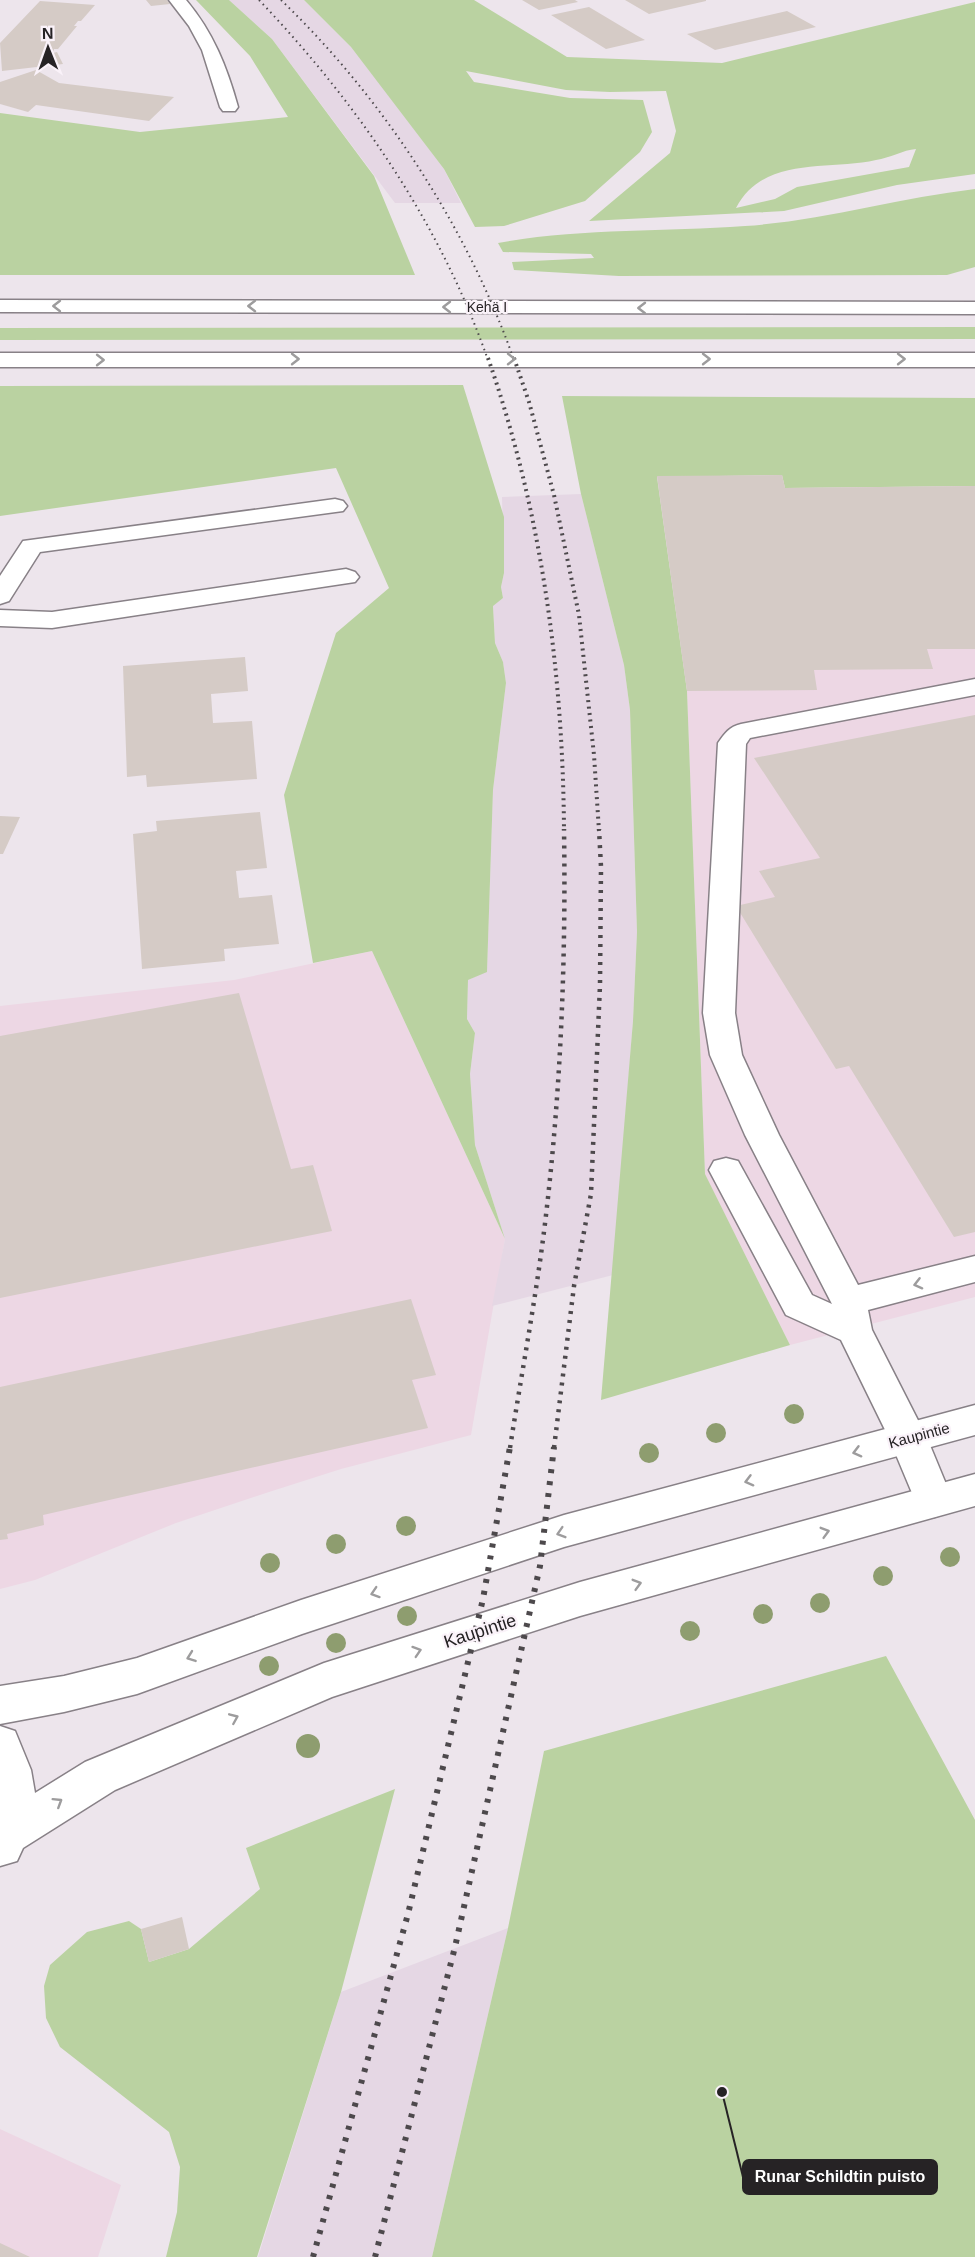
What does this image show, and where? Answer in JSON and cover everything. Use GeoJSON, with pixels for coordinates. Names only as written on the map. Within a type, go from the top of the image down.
{"type":"FeatureCollection","features":[{"type":"Feature","properties":{"kind":"main road"},"geometry":{"type":"LineString","coordinates":[[177,0],[207,39],[219,68],[229,107]]}},
{"type":"Feature","properties":{"kind":"main road"},"geometry":{"type":"LineString","coordinates":[[700,308],[940,288]]}},
{"type":"Feature","properties":{"kind":"main road","name":"Kehä I"},"geometry":{"type":"LineString","coordinates":[[0,306],[975,308]]}},
{"type":"Feature","properties":{"kind":"main road"},"geometry":{"type":"LineString","coordinates":[[0,360],[975,360]]}},
{"type":"Feature","properties":{"kind":"main road"},"geometry":{"type":"LineString","coordinates":[[0,596],[32,546],[335,506]]}},
{"type":"Feature","properties":{"kind":"main road"},"geometry":{"type":"LineString","coordinates":[[0,618],[52,620],[346,578]]}},
{"type":"Feature","properties":{"kind":"main road"},"geometry":{"type":"LineString","coordinates":[[934,1501],[852,1316],[772,1158],[726,1055],[719,1013],[732,743],[741,732],[975,687]]}},
{"type":"Feature","properties":{"kind":"main road"},"geometry":{"type":"LineString","coordinates":[[726,1170],[799,1305],[852,1316],[975,1269]]}},
{"type":"Feature","properties":{"kind":"main road","name":"Kaupintie"},"geometry":{"type":"LineString","coordinates":[[0,1705],[64,1694],[137,1676],[302,1617],[564,1531],[975,1420]]}},
{"type":"Feature","properties":{"kind":"main road","name":"Kaupintie"},"geometry":{"type":"LineString","coordinates":[[4,1841],[100,1776],[324,1681],[580,1599],[975,1490]]}},
{"type":"Feature","properties":{"kind":"main road"},"geometry":{"type":"LineString","coordinates":[[0,1745],[9,1762],[15,1796],[4,1841]]}},
{"type":"Feature","properties":{"kind":"shaded area"},"geometry":{"type":"Polygon","coordinates":[[[229,0],[304,0],[351,47],[380,84],[444,169],[461,203],[395,203],[272,39],[229,0]]]}},
{"type":"Feature","properties":{"kind":"shaded area"},"geometry":{"type":"Polygon","coordinates":[[[782,475],[785,488],[975,486],[975,1297],[790,1345],[705,1175],[687,691],[657,476],[782,475]]]}},
{"type":"Feature","properties":{"kind":"shaded area"},"geometry":{"type":"Polygon","coordinates":[[[581,494],[624,665],[630,710],[637,932],[633,1021],[613,1275],[492,1306],[505,1239],[475,1145],[470,1074],[475,1033],[467,1019],[468,980],[487,971],[493,790],[506,683],[503,662],[495,643],[493,605],[503,598],[501,587],[504,573],[502,497],[581,494]]]}},
{"type":"Feature","properties":{"kind":"shaded area"},"geometry":{"type":"Polygon","coordinates":[[[372,951],[505,1239],[471,1435],[341,1469],[269,1492],[176,1523],[35,1580],[0,1589],[0,1006],[234,980],[372,951]]]}},
{"type":"Feature","properties":{"kind":"shaded area"},"geometry":{"type":"Polygon","coordinates":[[[508,1928],[432,2257],[258,2257],[341,1992],[508,1928]]]}},
{"type":"Feature","properties":{"kind":"shaded area"},"geometry":{"type":"Polygon","coordinates":[[[0,2129],[121,2185],[98,2257],[0,2257],[0,2129]]]}},
{"type":"Feature","properties":{"kind":"green space"},"geometry":{"type":"Polygon","coordinates":[[[196,0],[229,0],[272,39],[374,176],[415,275],[0,275],[0,113],[140,132],[288,117],[250,56],[196,0]]]}},
{"type":"Feature","properties":{"kind":"green space"},"geometry":{"type":"Polygon","coordinates":[[[304,0],[474,0],[567,57],[722,63],[975,2],[975,174],[897,185],[784,211],[589,221],[670,153],[676,131],[666,91],[566,90],[466,71],[474,82],[570,98],[643,100],[652,132],[640,152],[585,201],[504,226],[475,227],[444,169],[351,47],[304,0]],[[916,149],[876,160],[780,172],[763,180],[748,191],[736,208],[775,199],[797,187],[909,167],[916,149]]]}},
{"type":"Feature","properties":{"kind":"green space"},"geometry":{"type":"Polygon","coordinates":[[[975,189],[975,267],[947,275],[619,276],[514,270],[512,262],[594,258],[591,254],[503,252],[498,243],[559,235],[774,223],[975,189]]]}},
{"type":"Feature","properties":{"kind":"green space"},"geometry":{"type":"Polygon","coordinates":[[[975,327],[975,339],[0,340],[0,328],[975,327]]]}},
{"type":"Feature","properties":{"kind":"green space"},"geometry":{"type":"Polygon","coordinates":[[[463,385],[504,517],[504,573],[501,587],[503,598],[493,606],[495,643],[503,662],[506,683],[493,790],[487,972],[468,980],[467,1019],[475,1033],[470,1074],[475,1145],[505,1239],[372,951],[313,963],[284,795],[336,633],[389,588],[336,468],[0,516],[0,386],[463,385]]]}},
{"type":"Feature","properties":{"kind":"green space"},"geometry":{"type":"Polygon","coordinates":[[[562,396],[975,398],[975,486],[785,488],[782,475],[657,477],[687,691],[705,1174],[790,1345],[601,1400],[633,1021],[637,932],[630,710],[624,665],[581,494],[562,396]]]}},
{"type":"Feature","properties":{"kind":"green space"},"geometry":{"type":"Polygon","coordinates":[[[886,1656],[975,1820],[975,2257],[432,2257],[508,1928],[544,1751],[886,1656]]]}},
{"type":"Feature","properties":{"kind":"green space"},"geometry":{"type":"Polygon","coordinates":[[[395,1789],[341,1992],[257,2257],[166,2257],[177,2212],[180,2167],[169,2132],[60,2047],[46,2018],[44,1986],[50,1965],[87,1932],[129,1921],[141,1929],[149,1962],[189,1949],[260,1889],[246,1848],[395,1789]]]}},
{"type":"Feature","properties":{"kind":"building"},"geometry":{"type":"Polygon","coordinates":[[[146,0],[167,0],[170,4],[151,6],[146,0]]]}},
{"type":"Feature","properties":{"kind":"building"},"geometry":{"type":"Polygon","coordinates":[[[522,0],[575,0],[578,2],[539,10],[522,0]]]}},
{"type":"Feature","properties":{"kind":"building"},"geometry":{"type":"Polygon","coordinates":[[[625,0],[706,0],[706,1],[649,14],[625,0]]]}},
{"type":"Feature","properties":{"kind":"building"},"geometry":{"type":"Polygon","coordinates":[[[40,1],[95,5],[81,21],[78,21],[74,26],[77,26],[58,49],[54,49],[53,53],[57,52],[63,64],[2,71],[0,43],[40,1]]]}},
{"type":"Feature","properties":{"kind":"building"},"geometry":{"type":"Polygon","coordinates":[[[589,7],[645,40],[606,49],[551,15],[589,7]]]}},
{"type":"Feature","properties":{"kind":"building"},"geometry":{"type":"Polygon","coordinates":[[[787,11],[816,27],[715,50],[687,34],[787,11]]]}},
{"type":"Feature","properties":{"kind":"building"},"geometry":{"type":"Polygon","coordinates":[[[36,70],[59,83],[174,97],[149,121],[36,105],[28,112],[0,104],[0,82],[36,70]]]}},
{"type":"Feature","properties":{"kind":"building"},"geometry":{"type":"Polygon","coordinates":[[[782,475],[785,488],[975,486],[975,649],[927,649],[933,669],[814,670],[817,690],[687,691],[657,476],[782,475]]]}},
{"type":"Feature","properties":{"kind":"building"},"geometry":{"type":"Polygon","coordinates":[[[245,657],[248,691],[211,694],[213,723],[252,721],[257,779],[147,787],[146,775],[127,777],[123,666],[245,657]]]}},
{"type":"Feature","properties":{"kind":"building"},"geometry":{"type":"Polygon","coordinates":[[[975,715],[975,1232],[954,1237],[849,1066],[836,1069],[736,906],[775,897],[759,871],[820,858],[754,758],[975,715]]]}},
{"type":"Feature","properties":{"kind":"building"},"geometry":{"type":"Polygon","coordinates":[[[260,812],[267,868],[236,871],[239,898],[272,895],[279,944],[224,949],[225,961],[142,969],[133,834],[157,831],[156,821],[260,812]]]}},
{"type":"Feature","properties":{"kind":"building"},"geometry":{"type":"Polygon","coordinates":[[[0,816],[20,817],[3,854],[0,854],[0,816]]]}},
{"type":"Feature","properties":{"kind":"building"},"geometry":{"type":"Polygon","coordinates":[[[239,993],[291,1169],[313,1165],[332,1231],[0,1298],[0,1036],[239,993]]]}},
{"type":"Feature","properties":{"kind":"building"},"geometry":{"type":"Polygon","coordinates":[[[411,1299],[436,1375],[412,1380],[428,1428],[43,1515],[44,1525],[7,1534],[8,1539],[0,1540],[0,1387],[411,1299]]]}},
{"type":"Feature","properties":{"kind":"building"},"geometry":{"type":"Polygon","coordinates":[[[182,1917],[189,1949],[149,1962],[141,1929],[182,1917]]]}},
{"type":"Feature","properties":{"kind":"building"},"geometry":{"type":"Polygon","coordinates":[[[0,2243],[30,2257],[0,2257],[0,2243]]]}},
{"type":"Feature","properties":{"kind":"railway"},"geometry":{"type":"LineString","coordinates":[[259,0],[330,81],[393,168],[421,213],[446,261],[488,360]]}},
{"type":"Feature","properties":{"kind":"railway"},"geometry":{"type":"LineString","coordinates":[[281,0],[354,79],[418,167],[447,213],[472,261],[495,310],[514,360]]}},
{"type":"Feature","properties":{"kind":"railway"},"geometry":{"type":"LineString","coordinates":[[488,358],[522,473],[546,591],[559,711],[564,831]]}},
{"type":"Feature","properties":{"kind":"railway"},"geometry":{"type":"LineString","coordinates":[[514,358],[529,402],[554,495],[579,615],[594,755],[599,831]]}},
{"type":"Feature","properties":{"kind":"railway"},"geometry":{"type":"LineString","coordinates":[[554,1448],[574,1286],[591,1194],[600,985],[599,829]]}},
{"type":"Feature","properties":{"kind":"railway"},"geometry":{"type":"LineString","coordinates":[[510,1448],[534,1302],[551,1167],[559,1070],[563,974],[564,831]]}},
{"type":"Feature","properties":{"kind":"railway"},"geometry":{"type":"LineString","coordinates":[[313,2257],[408,1914],[483,1599],[510,1447]]}},
{"type":"Feature","properties":{"kind":"railway"},"geometry":{"type":"LineString","coordinates":[[375,2257],[455,1947],[540,1566],[554,1447]]}},
{"type":"Feature","properties":{"kind":"place","name":"Runar Schildtin puisto"},"geometry":{"type":"Point","coordinates":[722,2092]}}]}
